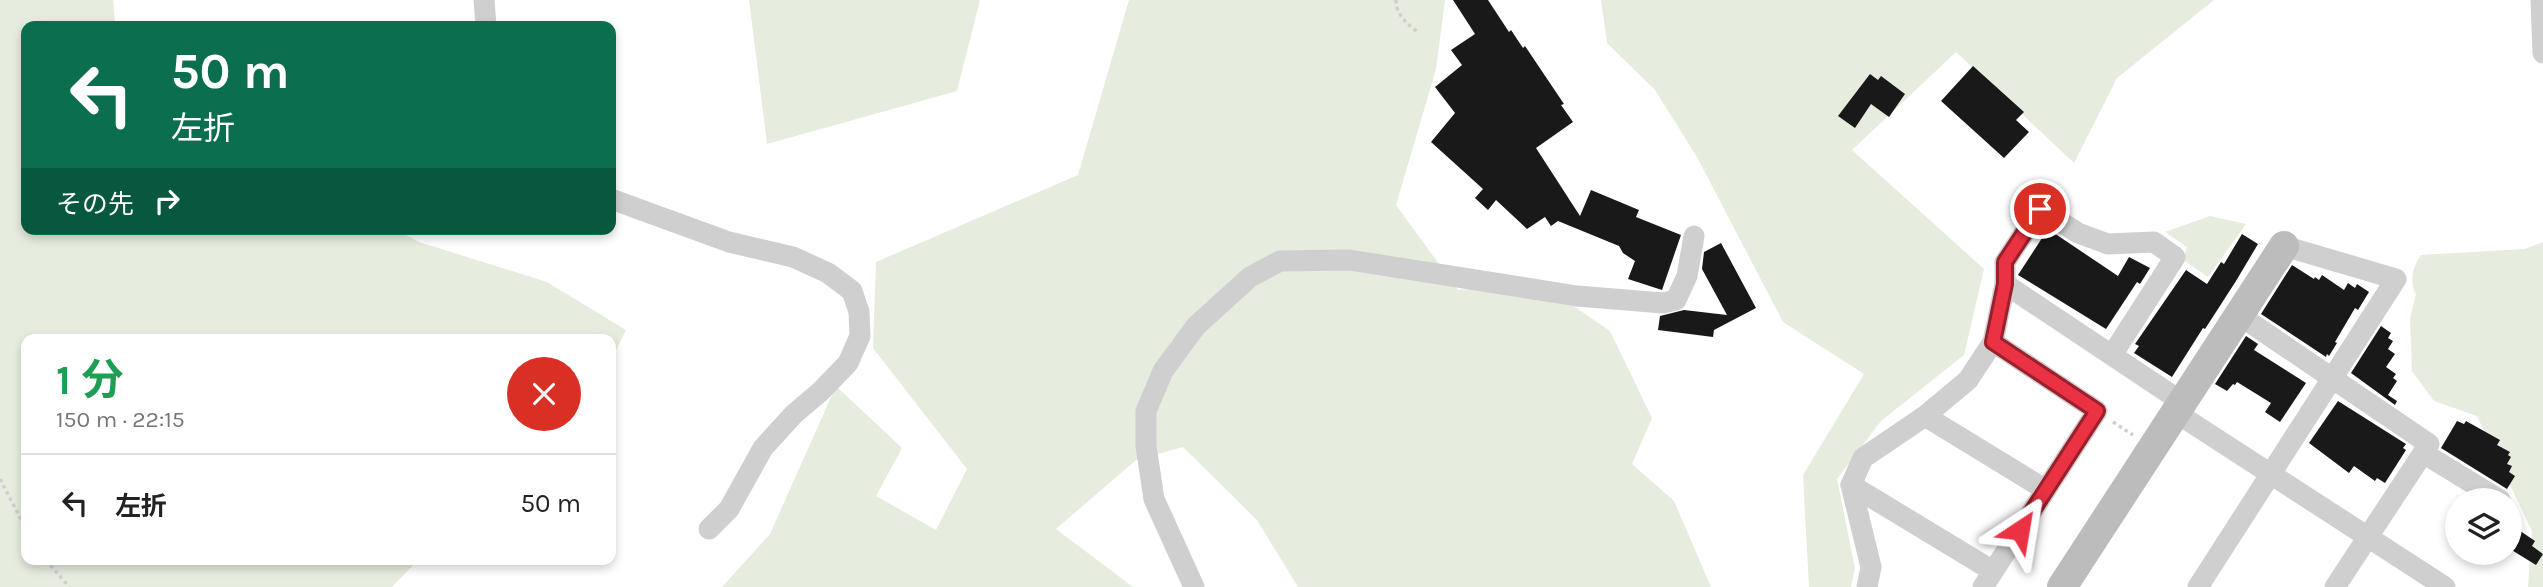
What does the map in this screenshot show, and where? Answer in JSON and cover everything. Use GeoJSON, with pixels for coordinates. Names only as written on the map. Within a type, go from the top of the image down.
{"type":"FeatureCollection","features":[{"type":"Feature","properties":{"kind":"street"},"geometry":{"type":"LineString","coordinates":[[484,0],[486,21]]}},
{"type":"Feature","properties":{"kind":"street"},"geometry":{"type":"LineString","coordinates":[[2541,0],[2543,53]]}},
{"type":"Feature","properties":{"kind":"street"},"geometry":{"type":"LineString","coordinates":[[616,202],[729,242],[793,257],[828,273],[852,290],[859,312],[860,336],[848,363],[794,414],[763,448],[729,509],[709,529]]}},
{"type":"Feature","properties":{"kind":"street"},"geometry":{"type":"LineString","coordinates":[[1867,587],[1871,567],[1851,485],[1863,458],[1925,416],[1968,380],[1993,342],[2005,284],[2005,262],[2040,209],[2078,233],[2108,244],[2154,242],[2175,257],[2112,355]]}},
{"type":"Feature","properties":{"kind":"street"},"geometry":{"type":"LineString","coordinates":[[1194,587],[1154,499],[1145,435],[1146,411],[1163,371],[1196,326],[1250,277],[1280,261],[1349,260],[1577,296],[1662,303],[1676,300],[1687,276],[1694,236]]}},
{"type":"Feature","properties":{"kind":"street"},"geometry":{"type":"LineString","coordinates":[[2062,587],[2284,246],[2396,279],[2198,587]]}},
{"type":"Feature","properties":{"kind":"street"},"geometry":{"type":"LineString","coordinates":[[2005,284],[2112,355],[2271,474],[2445,587]]}},
{"type":"Feature","properties":{"kind":"street"},"geometry":{"type":"LineString","coordinates":[[2239,315],[2429,444],[2335,587]]}},
{"type":"Feature","properties":{"kind":"street"},"geometry":{"type":"LineString","coordinates":[[1851,485],[1988,579],[2097,411],[1993,342]]}},
{"type":"Feature","properties":{"kind":"street"},"geometry":{"type":"LineString","coordinates":[[1925,416],[2046,490]]}},
{"type":"Feature","properties":{"kind":"street"},"geometry":{"type":"LineString","coordinates":[[2423,453],[2480,488]]}},
{"type":"Feature","properties":{"kind":"path"},"geometry":{"type":"LineString","coordinates":[[1396,0],[1396,7],[1406,23],[1419,33]]}},
{"type":"Feature","properties":{"kind":"path"},"geometry":{"type":"LineString","coordinates":[[2097,411],[2152,448]]}},
{"type":"Feature","properties":{"kind":"path"},"geometry":{"type":"LineString","coordinates":[[0,479],[21,519]]}},
{"type":"Feature","properties":{"kind":"path"},"geometry":{"type":"LineString","coordinates":[[50,565],[69,587]]}},
{"type":"Feature","properties":{"kind":"shaded area"},"geometry":{"type":"Polygon","coordinates":[[[0,0],[113,0],[115,21],[21,21],[21,235],[406,235],[419,242],[547,282],[626,330],[616,350],[616,334],[21,334],[21,565],[413,565],[392,587],[0,587],[0,0]]]}},
{"type":"Feature","properties":{"kind":"shaded area"},"geometry":{"type":"Polygon","coordinates":[[[749,0],[980,0],[957,91],[767,144],[749,0]]]}},
{"type":"Feature","properties":{"kind":"shaded area"},"geometry":{"type":"Polygon","coordinates":[[[1129,0],[1445,0],[1436,69],[1396,205],[1458,290],[1540,283],[1610,331],[1652,418],[1632,464],[1674,501],[1711,587],[1298,587],[1257,520],[1183,447],[1136,460],[1056,529],[1133,587],[722,587],[770,534],[836,386],[902,448],[876,496],[936,530],[967,469],[873,348],[876,262],[1078,175],[1129,0]]]}},
{"type":"Feature","properties":{"kind":"shaded area"},"geometry":{"type":"Polygon","coordinates":[[[1601,0],[2214,0],[2117,78],[2074,163],[1956,52],[1852,150],[1984,269],[1964,355],[1881,421],[1837,479],[1855,568],[1851,587],[1809,587],[1803,475],[1864,374],[1783,322],[1697,157],[1655,90],[1607,43],[1601,0]]]}},
{"type":"Feature","properties":{"kind":"shaded area"},"geometry":{"type":"Polygon","coordinates":[[[2210,216],[2246,224],[2208,277],[2183,260],[2187,247],[2165,232],[2210,216]]]}},
{"type":"Feature","properties":{"kind":"shaded area"},"geometry":{"type":"Polygon","coordinates":[[[2543,242],[2543,587],[2528,587],[2532,531],[2522,510],[2522,488],[2511,488],[2477,416],[2434,401],[2412,371],[2410,319],[2416,294],[2413,274],[2421,255],[2525,249],[2543,242]]]}},
{"type":"Feature","properties":{"kind":"building"},"geometry":{"type":"Polygon","coordinates":[[[1453,0],[1488,0],[1509,32],[1511,30],[1523,48],[1525,46],[1564,104],[1561,105],[1573,122],[1536,148],[1580,216],[1591,190],[1639,210],[1636,217],[1681,235],[1662,290],[1628,279],[1635,261],[1623,253],[1619,246],[1558,221],[1551,226],[1545,217],[1527,229],[1496,200],[1488,210],[1475,198],[1483,189],[1431,142],[1455,113],[1435,87],[1462,65],[1451,50],[1475,34],[1453,0]]]}},
{"type":"Feature","properties":{"kind":"building"},"geometry":{"type":"Polygon","coordinates":[[[1973,66],[2024,112],[2016,120],[2029,132],[2004,158],[1941,101],[1973,66]]]}},
{"type":"Feature","properties":{"kind":"building"},"geometry":{"type":"Polygon","coordinates":[[[1870,74],[1878,80],[1881,76],[1905,94],[1889,117],[1871,104],[1855,128],[1838,116],[1870,74]]]}},
{"type":"Feature","properties":{"kind":"building"},"geometry":{"type":"Polygon","coordinates":[[[2051,231],[2118,276],[2129,257],[2150,268],[2140,284],[2137,282],[2106,329],[2018,275],[2044,235],[2047,237],[2051,231]]]}},
{"type":"Feature","properties":{"kind":"building"},"geometry":{"type":"Polygon","coordinates":[[[2242,234],[2258,244],[2172,377],[2134,353],[2139,346],[2135,344],[2186,270],[2207,284],[2221,262],[2224,264],[2242,234]]]}},
{"type":"Feature","properties":{"kind":"building"},"geometry":{"type":"Polygon","coordinates":[[[1721,243],[1756,308],[1714,330],[1713,337],[1658,330],[1660,316],[1684,310],[1727,315],[1702,269],[1704,252],[1721,243]]]}},
{"type":"Feature","properties":{"kind":"building"},"geometry":{"type":"Polygon","coordinates":[[[2292,265],[2314,279],[2315,277],[2319,280],[2322,275],[2344,290],[2348,283],[2355,288],[2357,284],[2369,292],[2358,310],[2355,308],[2329,356],[2327,354],[2326,357],[2261,314],[2292,265]]]}},
{"type":"Feature","properties":{"kind":"building"},"geometry":{"type":"Polygon","coordinates":[[[2381,326],[2391,333],[2388,338],[2393,341],[2388,349],[2395,354],[2386,367],[2396,374],[2393,378],[2397,381],[2388,395],[2397,401],[2395,405],[2351,373],[2381,326]]]}},
{"type":"Feature","properties":{"kind":"building"},"geometry":{"type":"Polygon","coordinates":[[[2246,336],[2258,344],[2254,350],[2306,383],[2280,422],[2265,412],[2271,403],[2237,382],[2227,391],[2215,384],[2246,336]]]}},
{"type":"Feature","properties":{"kind":"building"},"geometry":{"type":"Polygon","coordinates":[[[2338,401],[2406,444],[2403,448],[2406,450],[2385,483],[2377,478],[2375,481],[2354,466],[2349,473],[2309,443],[2338,401]]]}},
{"type":"Feature","properties":{"kind":"building"},"geometry":{"type":"Polygon","coordinates":[[[2457,421],[2464,424],[2466,421],[2500,440],[2497,445],[2510,452],[2508,455],[2511,457],[2507,464],[2512,466],[2509,472],[2515,476],[2505,488],[2441,448],[2457,421]]]}},
{"type":"Feature","properties":{"kind":"building"},"geometry":{"type":"Polygon","coordinates":[[[2522,532],[2535,541],[2532,546],[2543,554],[2536,565],[2522,556],[2522,532]]]}},
{"type":"Feature","properties":{"kind":"route"},"geometry":{"type":"LineString","coordinates":[[2020,530],[2097,411],[1993,342],[2005,284],[2005,262],[2040,209]]}}]}
